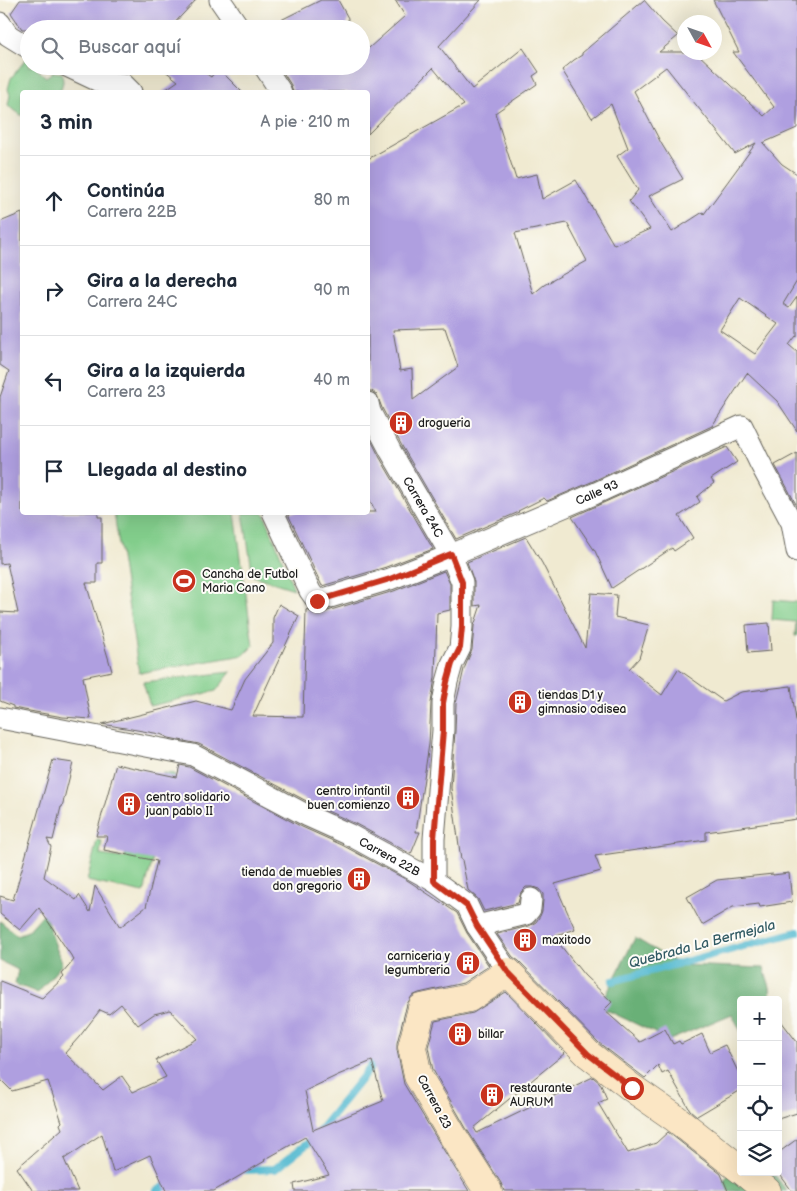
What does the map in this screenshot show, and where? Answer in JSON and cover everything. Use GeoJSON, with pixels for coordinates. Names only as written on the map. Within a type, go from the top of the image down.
{"type":"FeatureCollection","features":[{"type":"Feature","properties":{"kind":"street"},"geometry":{"type":"LineString","coordinates":[[220,0],[234,20]]}},
{"type":"Feature","properties":{"kind":"street"},"geometry":{"type":"LineString","coordinates":[[0,22],[8,35],[20,42]]}},
{"type":"Feature","properties":{"kind":"street"},"geometry":{"type":"LineString","coordinates":[[86,75],[103,83],[123,84],[129,90]]}},
{"type":"Feature","properties":{"kind":"street"},"geometry":{"type":"LineString","coordinates":[[270,75],[280,90]]}},
{"type":"Feature","properties":{"kind":"street","name":"Carrera 24C"},"geometry":{"type":"LineString","coordinates":[[370,412],[391,452],[451,554],[462,582],[460,648],[452,664],[443,703],[443,730],[434,839],[434,881]]}},
{"type":"Feature","properties":{"kind":"street","name":"Calle 93"},"geometry":{"type":"LineString","coordinates":[[451,554],[594,494],[742,426],[792,523],[797,551]]}},
{"type":"Feature","properties":{"kind":"street"},"geometry":{"type":"LineString","coordinates":[[274,515],[310,591],[317,601],[390,579],[451,554]]}},
{"type":"Feature","properties":{"kind":"street","name":"Carrera 22B"},"geometry":{"type":"LineString","coordinates":[[0,718],[192,755],[308,816],[348,834],[434,881],[467,906],[477,926],[508,972],[588,1054],[675,1118],[737,1167]]}},
{"type":"Feature","properties":{"kind":"street"},"geometry":{"type":"LineString","coordinates":[[477,926],[526,914],[530,909],[531,899]]}},
{"type":"Feature","properties":{"kind":"street","name":"Carrera 23"},"geometry":{"type":"LineString","coordinates":[[488,1191],[418,1076],[412,1048],[422,1008],[469,998],[508,972]]}},
{"type":"Feature","properties":{"kind":"street","name":"Carrera 22B"},"geometry":{"type":"LineString","coordinates":[[748,1176],[767,1191]]}},
{"type":"Feature","properties":{"kind":"green space"},"geometry":{"type":"Polygon","coordinates":[[[20,67],[20,75],[44,75],[46,77],[49,75],[62,75],[63,82],[61,90],[20,90],[20,114],[8,105],[10,95],[8,89],[11,78],[20,67]]]}},
{"type":"Feature","properties":{"kind":"green space","name":"Cancha de Futbol Maria Cano"},"geometry":{"type":"Polygon","coordinates":[[[114,515],[235,515],[253,646],[244,655],[139,673],[114,515]]]}},
{"type":"Feature","properties":{"kind":"green space"},"geometry":{"type":"Polygon","coordinates":[[[243,515],[265,515],[294,589],[253,576],[243,515]]]}},
{"type":"Feature","properties":{"kind":"green space"},"geometry":{"type":"Polygon","coordinates":[[[773,600],[797,602],[797,636],[795,636],[796,622],[772,620],[773,600]]]}},
{"type":"Feature","properties":{"kind":"green space"},"geometry":{"type":"Polygon","coordinates":[[[231,672],[216,691],[150,706],[143,682],[231,672]]]}},
{"type":"Feature","properties":{"kind":"green space"},"geometry":{"type":"Polygon","coordinates":[[[163,773],[175,774],[144,893],[87,881],[97,840],[102,841],[100,855],[124,858],[132,840],[150,842],[163,773]]]}},
{"type":"Feature","properties":{"kind":"green space"},"geometry":{"type":"Polygon","coordinates":[[[44,913],[62,964],[38,993],[15,984],[18,970],[0,961],[0,921],[17,935],[28,931],[44,913]]]}},
{"type":"Feature","properties":{"kind":"green space"},"geometry":{"type":"Polygon","coordinates":[[[635,938],[680,965],[764,968],[770,987],[771,996],[737,996],[737,1024],[732,1014],[670,1040],[600,1007],[635,938]]]}},
{"type":"Feature","properties":{"kind":"green space"},"geometry":{"type":"Polygon","coordinates":[[[737,1165],[737,1176],[776,1176],[787,1191],[715,1191],[737,1165]]]}},
{"type":"Feature","properties":{"kind":"building"},"geometry":{"type":"Polygon","coordinates":[[[20,0],[196,0],[177,20],[20,20],[20,26],[11,13],[20,0]]]}},
{"type":"Feature","properties":{"kind":"building"},"geometry":{"type":"Polygon","coordinates":[[[321,0],[338,0],[348,18],[348,20],[281,20],[321,0]]]}},
{"type":"Feature","properties":{"kind":"building"},"geometry":{"type":"Polygon","coordinates":[[[395,0],[481,0],[439,46],[472,89],[523,48],[539,72],[533,76],[537,84],[495,113],[516,179],[537,174],[542,199],[576,180],[614,245],[650,229],[629,201],[638,190],[617,156],[628,148],[611,104],[592,118],[562,70],[582,55],[644,0],[677,35],[659,52],[677,52],[677,60],[704,60],[764,116],[774,107],[733,52],[739,52],[713,0],[797,0],[797,128],[763,143],[782,164],[797,174],[797,281],[783,304],[789,308],[797,297],[797,337],[789,345],[797,352],[797,431],[777,401],[747,373],[712,426],[589,483],[547,501],[544,498],[519,512],[456,539],[402,446],[377,395],[370,391],[370,158],[464,105],[433,68],[370,132],[370,90],[292,90],[285,75],[370,75],[370,47],[405,16],[395,0]],[[666,67],[634,91],[661,143],[683,179],[649,196],[672,232],[703,212],[704,214],[756,143],[735,154],[666,67]],[[567,223],[515,233],[533,294],[544,285],[587,261],[567,223]],[[740,298],[720,330],[755,354],[778,324],[740,298]],[[445,328],[393,330],[400,371],[412,369],[413,400],[458,367],[445,328]]]}},
{"type":"Feature","properties":{"kind":"building"},"geometry":{"type":"Polygon","coordinates":[[[170,75],[208,75],[211,77],[213,75],[225,75],[240,90],[165,90],[178,81],[170,75]]]}},
{"type":"Feature","properties":{"kind":"building"},"geometry":{"type":"Polygon","coordinates":[[[20,214],[20,515],[98,515],[98,517],[102,517],[102,563],[97,563],[97,583],[86,583],[112,671],[83,677],[91,719],[63,717],[13,708],[13,706],[0,701],[0,612],[18,613],[7,563],[0,564],[0,397],[9,371],[0,365],[0,222],[20,214]]]}},
{"type":"Feature","properties":{"kind":"building"},"geometry":{"type":"Polygon","coordinates":[[[370,438],[433,549],[386,567],[322,586],[288,515],[370,515],[370,512],[376,512],[370,501],[370,438]]]}},
{"type":"Feature","properties":{"kind":"building"},"geometry":{"type":"Polygon","coordinates":[[[727,447],[737,462],[711,479],[714,483],[697,497],[700,502],[679,516],[693,538],[674,551],[672,548],[612,588],[595,551],[572,517],[727,447]]]}},
{"type":"Feature","properties":{"kind":"building"},"geometry":{"type":"Polygon","coordinates":[[[797,453],[797,506],[775,465],[797,453]]]}},
{"type":"Feature","properties":{"kind":"building"},"geometry":{"type":"Polygon","coordinates":[[[526,537],[542,563],[585,648],[591,593],[617,595],[615,617],[649,625],[639,658],[629,669],[662,695],[678,669],[723,701],[741,692],[791,686],[797,727],[797,819],[706,832],[706,840],[595,856],[601,871],[555,884],[575,929],[553,936],[584,975],[612,1002],[604,1010],[640,1042],[665,1029],[673,1044],[679,1041],[681,1044],[702,1034],[710,1052],[725,1045],[737,1070],[737,1092],[697,1116],[690,1110],[668,1071],[662,1074],[658,1065],[645,1078],[599,1043],[513,957],[497,934],[529,926],[536,922],[542,911],[543,894],[539,889],[526,887],[521,892],[518,903],[484,911],[478,899],[468,890],[461,860],[451,788],[456,704],[464,669],[472,650],[474,626],[481,605],[474,606],[474,582],[467,562],[526,537]]]}},
{"type":"Feature","properties":{"kind":"building"},"geometry":{"type":"Polygon","coordinates":[[[444,571],[450,584],[450,610],[437,613],[435,677],[431,703],[429,744],[416,832],[420,832],[411,854],[199,744],[169,738],[160,734],[102,724],[196,701],[231,710],[245,679],[273,643],[273,618],[279,604],[299,616],[253,716],[303,717],[306,610],[308,609],[313,613],[321,613],[394,591],[444,571]]]}},
{"type":"Feature","properties":{"kind":"building"},"geometry":{"type":"Polygon","coordinates":[[[769,623],[771,651],[748,653],[746,625],[769,623]]]}},
{"type":"Feature","properties":{"kind":"building"},"geometry":{"type":"Polygon","coordinates":[[[53,760],[73,763],[53,840],[47,839],[51,847],[44,877],[76,900],[79,895],[90,912],[95,886],[120,927],[146,907],[157,861],[104,850],[107,836],[96,836],[116,764],[177,777],[180,765],[189,767],[407,880],[457,913],[467,933],[489,966],[463,983],[412,996],[407,1004],[397,1043],[404,1084],[469,1191],[295,1191],[294,1184],[329,1175],[305,1137],[214,1191],[166,1191],[150,1155],[113,1172],[102,1134],[64,1159],[78,1191],[33,1191],[17,1168],[62,1129],[60,1124],[62,1122],[48,1081],[12,1091],[0,1079],[0,981],[42,998],[64,977],[62,974],[74,960],[39,908],[20,930],[0,914],[0,896],[13,900],[53,760]],[[121,1004],[109,1014],[100,1010],[65,1053],[103,1090],[122,1076],[133,1092],[166,1077],[156,1060],[197,1039],[170,1010],[154,1014],[138,1025],[121,1004]],[[372,1061],[305,1091],[313,1130],[383,1101],[372,1061]]]}},
{"type":"Feature","properties":{"kind":"building"},"geometry":{"type":"Polygon","coordinates":[[[789,873],[792,902],[760,907],[759,904],[733,907],[702,925],[687,897],[717,880],[789,873]]]}},
{"type":"Feature","properties":{"kind":"building"},"geometry":{"type":"Polygon","coordinates":[[[506,992],[565,1053],[474,1128],[477,1133],[593,1077],[600,1083],[607,1099],[598,1103],[628,1153],[656,1143],[668,1132],[721,1174],[728,1191],[504,1191],[433,1070],[428,1047],[435,1021],[473,1013],[506,992]]]}},
{"type":"Feature","properties":{"kind":"building"},"geometry":{"type":"Polygon","coordinates":[[[782,1022],[797,1042],[797,1113],[782,1118],[782,1022]]]}},
{"type":"Feature","properties":{"kind":"building"},"geometry":{"type":"Polygon","coordinates":[[[797,1139],[797,1191],[792,1191],[781,1176],[782,1150],[797,1139]]]}},
{"type":"Feature","properties":{"kind":"waterway","name":"Quebrada La Bermejala"},"geometry":{"type":"LineString","coordinates":[[613,981],[797,932]]}},
{"type":"Feature","properties":{"kind":"waterway","name":"Quebrada La Bermejala"},"geometry":{"type":"LineString","coordinates":[[239,1170],[275,1169],[312,1140],[378,1058]]}},
{"type":"Feature","properties":{"kind":"waterway","name":"Quebrada La Bermejala"},"geometry":{"type":"LineString","coordinates":[[157,1191],[173,1182]]}},
{"type":"Feature","properties":{"kind":"place","name":"drogueria"},"geometry":{"type":"Point","coordinates":[401,423]}},
{"type":"Feature","properties":{"kind":"place","name":"Cancha de Futbol Maria Cano"},"geometry":{"type":"Point","coordinates":[184,581]}},
{"type":"Feature","properties":{"kind":"place","name":"tiendas D1 y gimnasio odisea"},"geometry":{"type":"Point","coordinates":[520,702]}},
{"type":"Feature","properties":{"kind":"place","name":"centro infantil buen comienzo"},"geometry":{"type":"Point","coordinates":[408,798]}},
{"type":"Feature","properties":{"kind":"place","name":"centro solidario juan pablo II"},"geometry":{"type":"Point","coordinates":[129,804]}},
{"type":"Feature","properties":{"kind":"place","name":"tienda de muebles don gregorio"},"geometry":{"type":"Point","coordinates":[359,879]}},
{"type":"Feature","properties":{"kind":"place","name":"maxitodo"},"geometry":{"type":"Point","coordinates":[525,940]}},
{"type":"Feature","properties":{"kind":"place","name":"carniceria y legumbreria"},"geometry":{"type":"Point","coordinates":[468,963]}},
{"type":"Feature","properties":{"kind":"place","name":"billar"},"geometry":{"type":"Point","coordinates":[460,1034]}},
{"type":"Feature","properties":{"kind":"place","name":"restaurante AURUM"},"geometry":{"type":"Point","coordinates":[492,1095]}},
{"type":"Feature","properties":{"kind":"route"},"geometry":{"type":"LineString","coordinates":[[317,601],[390,579],[451,554],[462,582],[462,627],[460,648],[452,664],[443,703],[443,730],[434,839],[434,881],[467,906],[477,926],[508,972],[588,1054],[632,1088]]}}]}
